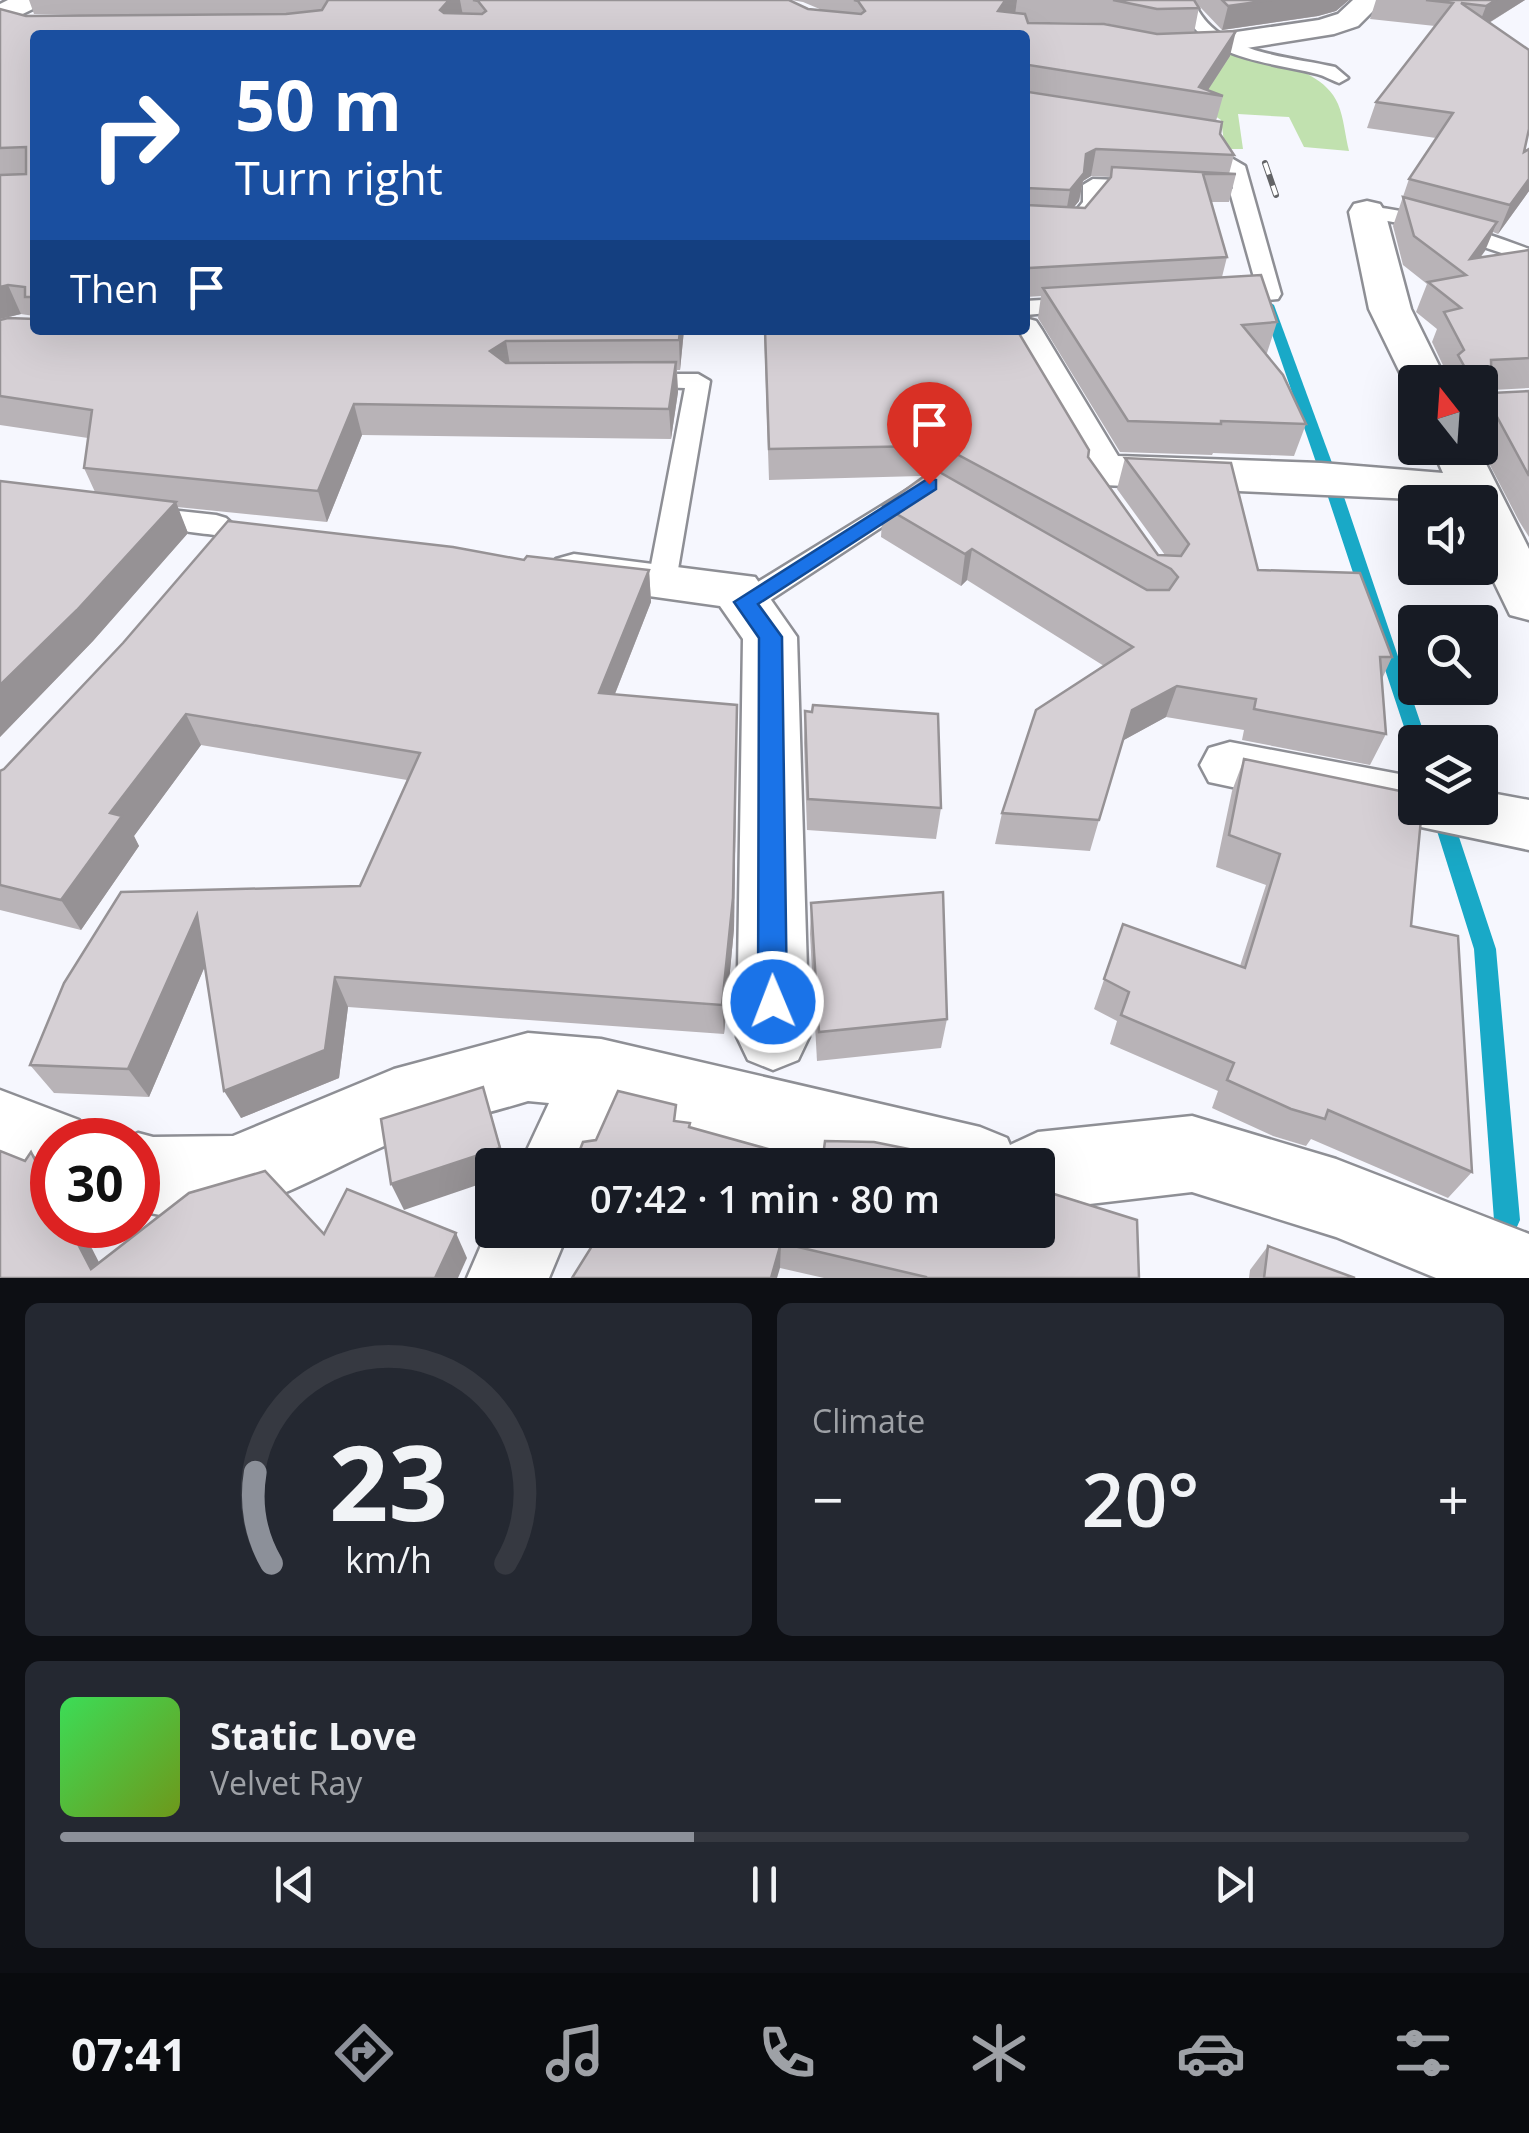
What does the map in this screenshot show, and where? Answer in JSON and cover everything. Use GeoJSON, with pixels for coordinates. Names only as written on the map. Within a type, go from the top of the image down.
{"type":"FeatureCollection","features":[{"type":"Feature","properties":{"kind":"street"},"geometry":{"type":"LineString","coordinates":[[0,16],[30,0]]}},
{"type":"Feature","properties":{"kind":"street"},"geometry":{"type":"LineString","coordinates":[[1030,35],[1104,36],[1121,43],[1152,46],[1220,42],[1324,28],[1348,20],[1370,0]]}},
{"type":"Feature","properties":{"kind":"street"},"geometry":{"type":"LineString","coordinates":[[0,16],[38,29]]}},
{"type":"Feature","properties":{"kind":"street"},"geometry":{"type":"LineString","coordinates":[[1366,212],[1390,309],[1417,365]]}},
{"type":"Feature","properties":{"kind":"street"},"geometry":{"type":"LineString","coordinates":[[1024,335],[1104,487],[1465,469],[1529,602]]}},
{"type":"Feature","properties":{"kind":"street"},"geometry":{"type":"LineString","coordinates":[[189,573],[225,530],[283,537]]}},
{"type":"Feature","properties":{"kind":"street"},"geometry":{"type":"LineString","coordinates":[[516,564],[736,590],[770,637],[776,1076]]}},
{"type":"Feature","properties":{"kind":"street"},"geometry":{"type":"LineString","coordinates":[[1230,765],[1398,799]]}},
{"type":"Feature","properties":{"kind":"street"},"geometry":{"type":"LineString","coordinates":[[1498,820],[1529,826]]}},
{"type":"Feature","properties":{"kind":"street"},"geometry":{"type":"LineString","coordinates":[[160,1176],[233,1174],[394,1105],[528,1067],[600,1074],[776,1076],[941,1148]]}},
{"type":"Feature","properties":{"kind":"street"},"geometry":{"type":"LineString","coordinates":[[567,1148],[600,1074]]}},
{"type":"Feature","properties":{"kind":"street"},"geometry":{"type":"LineString","coordinates":[[0,1127],[30,1139]]}},
{"type":"Feature","properties":{"kind":"street"},"geometry":{"type":"LineString","coordinates":[[1055,1169],[1192,1154],[1336,1198],[1529,1275]]}},
{"type":"Feature","properties":{"kind":"street"},"geometry":{"type":"LineString","coordinates":[[508,1278],[522,1248]]}},
{"type":"Feature","properties":{"kind":"lane"},"geometry":{"type":"LineString","coordinates":[[1193,14],[1199,28],[1220,42],[1329,71],[1339,78]]}},
{"type":"Feature","properties":{"kind":"lane"},"geometry":{"type":"LineString","coordinates":[[1214,298],[1270,294],[1231,192],[1243,188],[1235,166],[1226,161]]}},
{"type":"Feature","properties":{"kind":"lane"},"geometry":{"type":"LineString","coordinates":[[1030,225],[1074,228],[1093,202],[1086,179],[1166,188]]}},
{"type":"Feature","properties":{"kind":"lane"},"geometry":{"type":"LineString","coordinates":[[1366,212],[1407,215],[1464,230],[1529,256]]}},
{"type":"Feature","properties":{"kind":"lane"},"geometry":{"type":"LineString","coordinates":[[1030,308],[1100,304]]}},
{"type":"Feature","properties":{"kind":"lane"},"geometry":{"type":"LineString","coordinates":[[604,382],[698,381],[662,581]]}},
{"type":"Feature","properties":{"kind":"lane"},"geometry":{"type":"LineString","coordinates":[[745,602],[929,484],[946,494]]}},
{"type":"Feature","properties":{"kind":"lane"},"geometry":{"type":"LineString","coordinates":[[108,512],[216,524],[225,530]]}},
{"type":"Feature","properties":{"kind":"green space"},"geometry":{"type":"Polygon","coordinates":[[[1219,49],[1286,66],[1317,80],[1338,104],[1349,151],[1304,147],[1289,117],[1238,114],[1243,149],[1225,149],[1221,120],[1188,98],[1219,49]]]}},
{"type":"Feature","properties":{"kind":"building"},"geometry":{"type":"Polygon","coordinates":[[[328,0],[449,0],[440,10],[444,13],[482,14],[486,11],[473,0],[789,0],[808,9],[861,14],[865,11],[854,0],[1012,0],[1004,2],[998,11],[1025,14],[1028,23],[1104,24],[1157,34],[1236,31],[1199,87],[1223,96],[1030,65],[1030,30],[30,30],[30,297],[25,297],[25,287],[0,287],[0,175],[26,174],[26,147],[0,148],[0,9],[26,16],[286,14],[322,10],[328,0]]]}},
{"type":"Feature","properties":{"kind":"building"},"geometry":{"type":"Polygon","coordinates":[[[1113,0],[1194,0],[1199,8],[1157,9],[1113,0]]]}},
{"type":"Feature","properties":{"kind":"building"},"geometry":{"type":"Polygon","coordinates":[[[1222,0],[1271,0],[1228,6],[1222,0]]]}},
{"type":"Feature","properties":{"kind":"building"},"geometry":{"type":"Polygon","coordinates":[[[1426,0],[1496,0],[1486,6],[1461,3],[1529,50],[1529,129],[1524,152],[1529,149],[1529,179],[1510,205],[1409,179],[1453,113],[1376,102],[1453,3],[1426,0]]]}},
{"type":"Feature","properties":{"kind":"building"},"geometry":{"type":"Polygon","coordinates":[[[1030,92],[1222,122],[1220,134],[1234,155],[1096,149],[1086,154],[1084,173],[1070,190],[1030,188],[1030,92]]]}},
{"type":"Feature","properties":{"kind":"building"},"geometry":{"type":"Polygon","coordinates":[[[1112,167],[1236,174],[1203,174],[1227,257],[1030,268],[1030,205],[1085,208],[1111,177],[1112,167]]]}},
{"type":"Feature","properties":{"kind":"building"},"geometry":{"type":"Polygon","coordinates":[[[1403,197],[1497,222],[1470,259],[1529,250],[1529,358],[1464,365],[1458,355],[1464,350],[1444,312],[1461,308],[1428,282],[1466,275],[1414,236],[1403,197]]]}},
{"type":"Feature","properties":{"kind":"building"},"geometry":{"type":"Polygon","coordinates":[[[1261,275],[1277,322],[1242,325],[1283,375],[1306,424],[1128,421],[1043,288],[1261,275]]]}},
{"type":"Feature","properties":{"kind":"building"},"geometry":{"type":"Polygon","coordinates":[[[30,319],[30,335],[680,335],[679,340],[506,341],[490,351],[506,363],[676,362],[669,409],[354,404],[318,491],[84,468],[92,410],[0,396],[0,320],[30,319]]]}},
{"type":"Feature","properties":{"kind":"building"},"geometry":{"type":"Polygon","coordinates":[[[765,335],[1020,335],[1089,450],[1088,457],[1158,555],[1181,556],[1189,544],[1125,458],[1231,463],[1258,570],[1360,573],[1392,657],[1380,657],[1386,734],[1254,709],[1256,699],[1177,686],[1132,710],[1099,820],[1002,813],[1036,710],[1133,647],[972,549],[965,554],[883,506],[934,469],[1147,590],[1169,590],[1178,577],[1171,569],[953,452],[963,445],[930,442],[925,446],[769,449],[765,335]]]}},
{"type":"Feature","properties":{"kind":"building"},"geometry":{"type":"Polygon","coordinates":[[[1529,391],[1529,476],[1498,419],[1498,393],[1529,391]]]}},
{"type":"Feature","properties":{"kind":"building"},"geometry":{"type":"Polygon","coordinates":[[[0,481],[176,502],[77,610],[0,685],[0,481]]]}},
{"type":"Feature","properties":{"kind":"building"},"geometry":{"type":"Polygon","coordinates":[[[228,521],[453,547],[524,560],[527,556],[649,570],[599,693],[737,705],[733,898],[722,1005],[335,977],[325,1050],[224,1091],[197,915],[128,1069],[30,1065],[64,983],[121,892],[360,886],[420,753],[186,714],[110,813],[122,816],[61,900],[0,885],[0,771],[123,643],[228,521]]]}},
{"type":"Feature","properties":{"kind":"building"},"geometry":{"type":"Polygon","coordinates":[[[813,705],[938,714],[941,808],[808,799],[805,711],[812,712],[813,705]]]}},
{"type":"Feature","properties":{"kind":"building"},"geometry":{"type":"Polygon","coordinates":[[[1244,759],[1398,791],[1398,825],[1420,825],[1411,926],[1458,936],[1472,1172],[1328,1110],[1325,1119],[1291,1109],[1227,1080],[1234,1063],[1121,1015],[1129,992],[1104,979],[1123,924],[1245,968],[1280,854],[1229,835],[1244,759]]]}},
{"type":"Feature","properties":{"kind":"building"},"geometry":{"type":"Polygon","coordinates":[[[943,892],[947,1019],[819,1032],[811,903],[943,892]]]}},
{"type":"Feature","properties":{"kind":"building"},"geometry":{"type":"Polygon","coordinates":[[[483,1087],[500,1148],[475,1148],[475,1156],[391,1184],[381,1119],[483,1087]]]}},
{"type":"Feature","properties":{"kind":"building"},"geometry":{"type":"Polygon","coordinates":[[[618,1091],[676,1105],[674,1121],[764,1148],[581,1148],[583,1142],[596,1140],[618,1091]]]}},
{"type":"Feature","properties":{"kind":"building"},"geometry":{"type":"Polygon","coordinates":[[[825,1141],[874,1142],[904,1148],[824,1148],[825,1141]]]}},
{"type":"Feature","properties":{"kind":"building"},"geometry":{"type":"Polygon","coordinates":[[[0,1151],[25,1161],[30,1154],[30,1248],[80,1248],[91,1269],[118,1248],[160,1248],[160,1215],[189,1193],[265,1171],[324,1234],[347,1189],[456,1233],[435,1278],[0,1278],[0,1151]]]}},
{"type":"Feature","properties":{"kind":"building"},"geometry":{"type":"Polygon","coordinates":[[[1055,1194],[1137,1220],[1139,1278],[926,1277],[802,1248],[1055,1248],[1055,1194]]]}},
{"type":"Feature","properties":{"kind":"building"},"geometry":{"type":"Polygon","coordinates":[[[1268,1246],[1355,1278],[1264,1278],[1268,1246]]]}},
{"type":"Feature","properties":{"kind":"building"},"geometry":{"type":"Polygon","coordinates":[[[591,1248],[780,1248],[771,1278],[572,1278],[591,1248]]]}},
{"type":"Feature","properties":{"kind":"waterway"},"geometry":{"type":"LineString","coordinates":[[1268,305],[1327,471]]}},
{"type":"Feature","properties":{"kind":"waterway"},"geometry":{"type":"LineString","coordinates":[[1333,488],[1412,725]]}},
{"type":"Feature","properties":{"kind":"waterway"},"geometry":{"type":"LineString","coordinates":[[1447,831],[1485,949],[1507,1220]]}},
{"type":"Feature","properties":{"kind":"railway"},"geometry":{"type":"LineString","coordinates":[[1265,163],[1276,195]]}},
{"type":"Feature","properties":{"kind":"route"},"geometry":{"type":"LineString","coordinates":[[773,1002],[770,637],[745,602],[929,484]]}}]}
